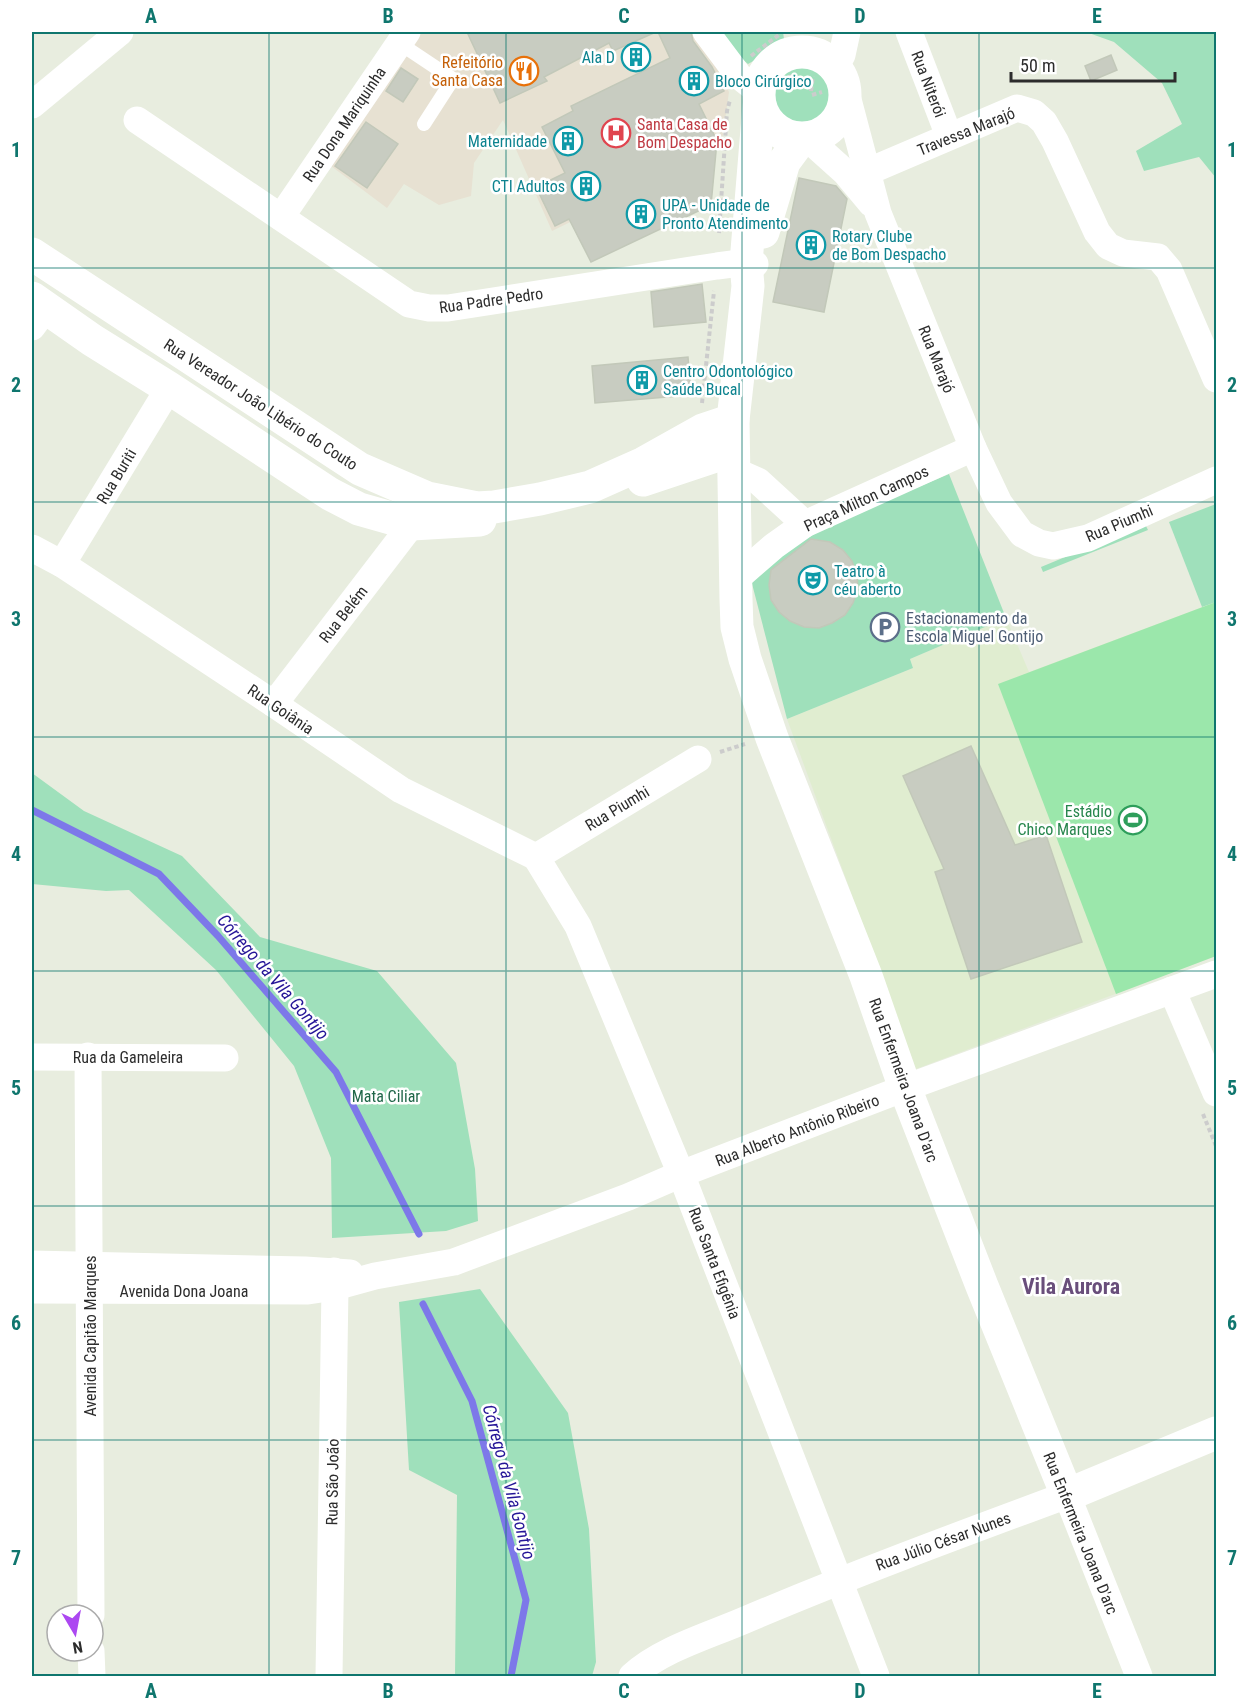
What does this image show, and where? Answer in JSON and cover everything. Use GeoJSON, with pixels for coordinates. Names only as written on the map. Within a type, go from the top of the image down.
{"type":"FeatureCollection","features":[{"type":"Feature","properties":{"kind":"main road"},"geometry":{"type":"LineString","coordinates":[[792,48],[824,57],[840,79],[844,107],[838,120],[828,130],[815,137],[787,136],[774,129],[764,118],[758,98],[762,77],[770,65],[792,48]]}},
{"type":"Feature","properties":{"kind":"main road","name":"Rua Enfermeira Joana D'arc"},"geometry":{"type":"LineString","coordinates":[[758,98],[750,271],[733,447],[737,627],[745,659],[772,738],[867,976],[905,1088],[1067,1495]]}},
{"type":"Feature","properties":{"kind":"main road","name":"Rua Enfermeira Joana D'arc"},"geometry":{"type":"LineString","coordinates":[[750,271],[777,178],[784,162],[804,138]]}},
{"type":"Feature","properties":{"kind":"main road","name":"Rua Vereador João Libério do Couto"},"geometry":{"type":"LineString","coordinates":[[32,255],[360,469],[420,511]]}},
{"type":"Feature","properties":{"kind":"main road","name":"Rua Vereador João Libério do Couto"},"geometry":{"type":"LineString","coordinates":[[36,311],[92,340],[330,494],[359,509],[420,511],[477,508],[507,511],[607,481],[703,430],[733,447]]}},
{"type":"Feature","properties":{"kind":"main road","name":"Rua Júlio César Nunes"},"geometry":{"type":"LineString","coordinates":[[1067,1495],[1216,1433]]}},
{"type":"Feature","properties":{"kind":"street"},"geometry":{"type":"LineString","coordinates":[[32,105],[120,32]]}},
{"type":"Feature","properties":{"kind":"street"},"geometry":{"type":"LineString","coordinates":[[706,32],[758,98]]}},
{"type":"Feature","properties":{"kind":"street"},"geometry":{"type":"LineString","coordinates":[[840,79],[847,32]]}},
{"type":"Feature","properties":{"kind":"street","name":"Rua Niterói"},"geometry":{"type":"LineString","coordinates":[[909,32],[949,136]]}},
{"type":"Feature","properties":{"kind":"street","name":"Rua Dona Mariquinha"},"geometry":{"type":"LineString","coordinates":[[281,217],[403,38]]}},
{"type":"Feature","properties":{"kind":"street","name":"Rua Marajó"},"geometry":{"type":"LineString","coordinates":[[840,79],[878,213],[973,448],[999,503]]}},
{"type":"Feature","properties":{"kind":"street","name":"Travessa Marajó"},"geometry":{"type":"LineString","coordinates":[[867,172],[1017,108],[1034,113],[1044,122],[1055,141],[1097,232],[1108,246],[1123,253],[1158,257],[1169,270],[1216,379]]}},
{"type":"Feature","properties":{"kind":"street","name":"Rua Padre Pedro"},"geometry":{"type":"LineString","coordinates":[[137,120],[410,304],[429,308],[448,308],[750,271]]}},
{"type":"Feature","properties":{"kind":"street","name":"Rua Marajó"},"geometry":{"type":"LineString","coordinates":[[804,138],[846,172],[878,213]]}},
{"type":"Feature","properties":{"kind":"street","name":"Rua Buriti"},"geometry":{"type":"LineString","coordinates":[[62,564],[169,388]]}},
{"type":"Feature","properties":{"kind":"street"},"geometry":{"type":"LineString","coordinates":[[733,447],[758,481],[805,524]]}},
{"type":"Feature","properties":{"kind":"street","name":"Praça Milton Campos"},"geometry":{"type":"LineString","coordinates":[[736,579],[774,546],[805,524],[973,448]]}},
{"type":"Feature","properties":{"kind":"street","name":"Rua Piumhi"},"geometry":{"type":"LineString","coordinates":[[999,503],[1022,534],[1039,543],[1053,546],[1088,538],[1216,480]]}},
{"type":"Feature","properties":{"kind":"street","name":"Rua Belém"},"geometry":{"type":"LineString","coordinates":[[274,704],[420,511]]}},
{"type":"Feature","properties":{"kind":"street","name":"Rua Goiânia"},"geometry":{"type":"LineString","coordinates":[[32,548],[62,564],[401,790],[536,858]]}},
{"type":"Feature","properties":{"kind":"street","name":"Rua Piumhi"},"geometry":{"type":"LineString","coordinates":[[536,858],[698,759]]}},
{"type":"Feature","properties":{"kind":"street","name":"Rua Santa Efigênia"},"geometry":{"type":"LineString","coordinates":[[536,858],[578,926],[681,1174],[876,1677]]}},
{"type":"Feature","properties":{"kind":"street","name":"Rua Alberto Antônio Ribeiro"},"geometry":{"type":"LineString","coordinates":[[335,1279],[375,1276],[454,1262],[628,1197],[681,1174],[905,1088],[1216,974]]}},
{"type":"Feature","properties":{"kind":"street"},"geometry":{"type":"LineString","coordinates":[[1172,990],[1208,1098]]}},
{"type":"Feature","properties":{"kind":"street","name":"Avenida Capitão Marques"},"geometry":{"type":"LineString","coordinates":[[88,1056],[91,1603]]}},
{"type":"Feature","properties":{"kind":"street","name":"Rua da Gameleira"},"geometry":{"type":"LineString","coordinates":[[32,1057],[225,1058]]}},
{"type":"Feature","properties":{"kind":"street","name":"Avenida Dona Joana"},"geometry":{"type":"LineString","coordinates":[[32,1264],[89,1278]]}},
{"type":"Feature","properties":{"kind":"street","name":"Avenida Dona Joana"},"geometry":{"type":"LineString","coordinates":[[32,1290],[89,1278],[335,1279]]}},
{"type":"Feature","properties":{"kind":"street","name":"Rua São João"},"geometry":{"type":"LineString","coordinates":[[329,1677],[335,1279]]}},
{"type":"Feature","properties":{"kind":"street","name":"Rua Júlio César Nunes"},"geometry":{"type":"LineString","coordinates":[[632,1677],[643,1666],[671,1652],[837,1581],[1067,1495]]}},
{"type":"Feature","properties":{"kind":"street","name":"Rua Enfermeira Joana D'arc"},"geometry":{"type":"LineString","coordinates":[[1067,1495],[1139,1677]]}},
{"type":"Feature","properties":{"kind":"lane"},"geometry":{"type":"LineString","coordinates":[[403,38],[453,79],[424,124]]}},
{"type":"Feature","properties":{"kind":"path"},"geometry":{"type":"LineString","coordinates":[[792,48],[792,87]]}},
{"type":"Feature","properties":{"kind":"path"},"geometry":{"type":"LineString","coordinates":[[743,734],[745,744]]}},
{"type":"Feature","properties":{"kind":"path"},"geometry":{"type":"LineString","coordinates":[[1208,1098],[1216,1146]]}},
{"type":"Feature","properties":{"kind":"shaded area","name":"Santa Casa de Bom Despacho"},"geometry":{"type":"Polygon","coordinates":[[[432,32],[699,32],[729,92],[721,148],[552,231],[503,120],[474,163],[471,196],[439,205],[404,184],[387,208],[327,163],[418,34],[432,32]]]}},
{"type":"Feature","properties":{"kind":"shaded area"},"geometry":{"type":"Polygon","coordinates":[[[1216,602],[1216,956],[916,1069],[787,719],[913,668],[910,659],[1006,618],[1029,672],[1216,602]]]}},
{"type":"Feature","properties":{"kind":"green space"},"geometry":{"type":"Polygon","coordinates":[[[721,32],[783,32],[784,39],[780,46],[748,64],[738,56],[721,32]]]}},
{"type":"Feature","properties":{"kind":"green space"},"geometry":{"type":"Polygon","coordinates":[[[1086,32],[1216,32],[1216,178],[1199,157],[1144,171],[1136,151],[1182,124],[1162,83],[1114,42],[1086,32]]]}},
{"type":"Feature","properties":{"kind":"green space"},"geometry":{"type":"Polygon","coordinates":[[[801,58],[822,64],[832,74],[838,95],[832,116],[822,126],[801,132],[780,126],[770,116],[764,95],[770,74],[780,64],[801,58]]]}},
{"type":"Feature","properties":{"kind":"green space"},"geometry":{"type":"Polygon","coordinates":[[[949,474],[1006,618],[910,659],[913,668],[787,719],[750,576],[784,544],[949,474]]]}},
{"type":"Feature","properties":{"kind":"green space"},"geometry":{"type":"Polygon","coordinates":[[[1216,504],[1216,602],[1202,607],[1169,522],[1216,504]]]}},
{"type":"Feature","properties":{"kind":"green space"},"geometry":{"type":"Polygon","coordinates":[[[1145,524],[1148,530],[1043,572],[1041,567],[1145,524]]]}},
{"type":"Feature","properties":{"kind":"green space","name":"Estádio Chico Marques"},"geometry":{"type":"Polygon","coordinates":[[[1216,602],[1216,956],[1116,994],[998,684],[1216,602]]]}},
{"type":"Feature","properties":{"kind":"green space","name":"Mata Ciliar"},"geometry":{"type":"Polygon","coordinates":[[[32,773],[84,811],[182,856],[260,937],[377,971],[456,1063],[475,1169],[478,1221],[446,1231],[332,1238],[331,1158],[294,1066],[216,970],[129,890],[106,891],[32,884],[32,773]]]}},
{"type":"Feature","properties":{"kind":"green space"},"geometry":{"type":"Polygon","coordinates":[[[480,1289],[568,1413],[589,1529],[596,1662],[592,1676],[455,1676],[457,1495],[409,1470],[399,1302],[480,1289]]]}},
{"type":"Feature","properties":{"kind":"building"},"geometry":{"type":"Polygon","coordinates":[[[467,32],[656,32],[613,51],[609,43],[544,77],[547,81],[500,103],[467,32]]]}},
{"type":"Feature","properties":{"kind":"building"},"geometry":{"type":"Polygon","coordinates":[[[658,32],[691,32],[693,41],[712,67],[724,91],[699,104],[717,141],[711,205],[591,262],[569,219],[555,226],[536,187],[565,173],[542,127],[573,111],[571,106],[670,58],[658,32]]]}},
{"type":"Feature","properties":{"kind":"building"},"geometry":{"type":"Polygon","coordinates":[[[1111,55],[1117,70],[1091,81],[1085,66],[1111,55]]]}},
{"type":"Feature","properties":{"kind":"building"},"geometry":{"type":"Polygon","coordinates":[[[401,68],[418,79],[403,102],[386,91],[401,68]]]}},
{"type":"Feature","properties":{"kind":"building"},"geometry":{"type":"Polygon","coordinates":[[[366,122],[398,144],[367,188],[335,166],[366,122]]]}},
{"type":"Feature","properties":{"kind":"building","name":"Rotary Clube de Bom Despacho"},"geometry":{"type":"Polygon","coordinates":[[[799,178],[836,186],[847,199],[824,312],[773,302],[799,178]]]}},
{"type":"Feature","properties":{"kind":"building"},"geometry":{"type":"Polygon","coordinates":[[[702,284],[706,322],[654,327],[651,292],[702,284]]]}},
{"type":"Feature","properties":{"kind":"building","name":"Centro Odontológico Saúde Bucal"},"geometry":{"type":"Polygon","coordinates":[[[688,357],[691,395],[595,403],[592,366],[688,357]]]}},
{"type":"Feature","properties":{"kind":"building","name":"Teatro à céu aberto"},"geometry":{"type":"Polygon","coordinates":[[[811,539],[830,542],[843,550],[852,561],[857,575],[858,589],[845,615],[819,628],[804,627],[790,621],[779,612],[771,600],[769,585],[771,570],[811,539]]]}},
{"type":"Feature","properties":{"kind":"building"},"geometry":{"type":"Polygon","coordinates":[[[971,746],[1015,845],[1046,835],[1082,942],[971,979],[935,872],[944,869],[903,776],[971,746]]]}},
{"type":"Feature","properties":{"kind":"waterway","name":"Córrego da Vila Gontijo"},"geometry":{"type":"LineString","coordinates":[[32,810],[159,874],[218,936],[336,1072],[419,1234]]}},
{"type":"Feature","properties":{"kind":"waterway","name":"Córrego da Vila Gontijo"},"geometry":{"type":"LineString","coordinates":[[423,1304],[472,1401],[526,1600],[511,1676]]}},
{"type":"Feature","properties":{"kind":"place","name":"Ala D"},"geometry":{"type":"Point","coordinates":[636,57]}},
{"type":"Feature","properties":{"kind":"place","name":"Refeitório Santa Casa"},"geometry":{"type":"Point","coordinates":[524,71]}},
{"type":"Feature","properties":{"kind":"place","name":"Bloco Cirúrgico"},"geometry":{"type":"Point","coordinates":[694,81]}},
{"type":"Feature","properties":{"kind":"place","name":"Santa Casa de Bom Despacho"},"geometry":{"type":"Point","coordinates":[616,133]}},
{"type":"Feature","properties":{"kind":"place","name":"Maternidade"},"geometry":{"type":"Point","coordinates":[568,141]}},
{"type":"Feature","properties":{"kind":"place","name":"CTI Adultos"},"geometry":{"type":"Point","coordinates":[586,186]}},
{"type":"Feature","properties":{"kind":"place","name":"UPA - Unidade de Pronto Atendimento"},"geometry":{"type":"Point","coordinates":[641,214]}},
{"type":"Feature","properties":{"kind":"place","name":"Rotary Clube de Bom Despacho"},"geometry":{"type":"Point","coordinates":[811,245]}},
{"type":"Feature","properties":{"kind":"place","name":"Centro Odontológico Saúde Bucal"},"geometry":{"type":"Point","coordinates":[642,380]}},
{"type":"Feature","properties":{"kind":"place","name":"Teatro à céu aberto"},"geometry":{"type":"Point","coordinates":[813,580]}},
{"type":"Feature","properties":{"kind":"place","name":"Estacionamento da Escola Miguel Gontijo"},"geometry":{"type":"Point","coordinates":[885,627]}},
{"type":"Feature","properties":{"kind":"place","name":"Estádio Chico Marques"},"geometry":{"type":"Point","coordinates":[1133,820]}},
{"type":"Feature","properties":{"kind":"district","name":"Vila Aurora"},"geometry":{"type":"Point","coordinates":[1071,1286]}}]}
